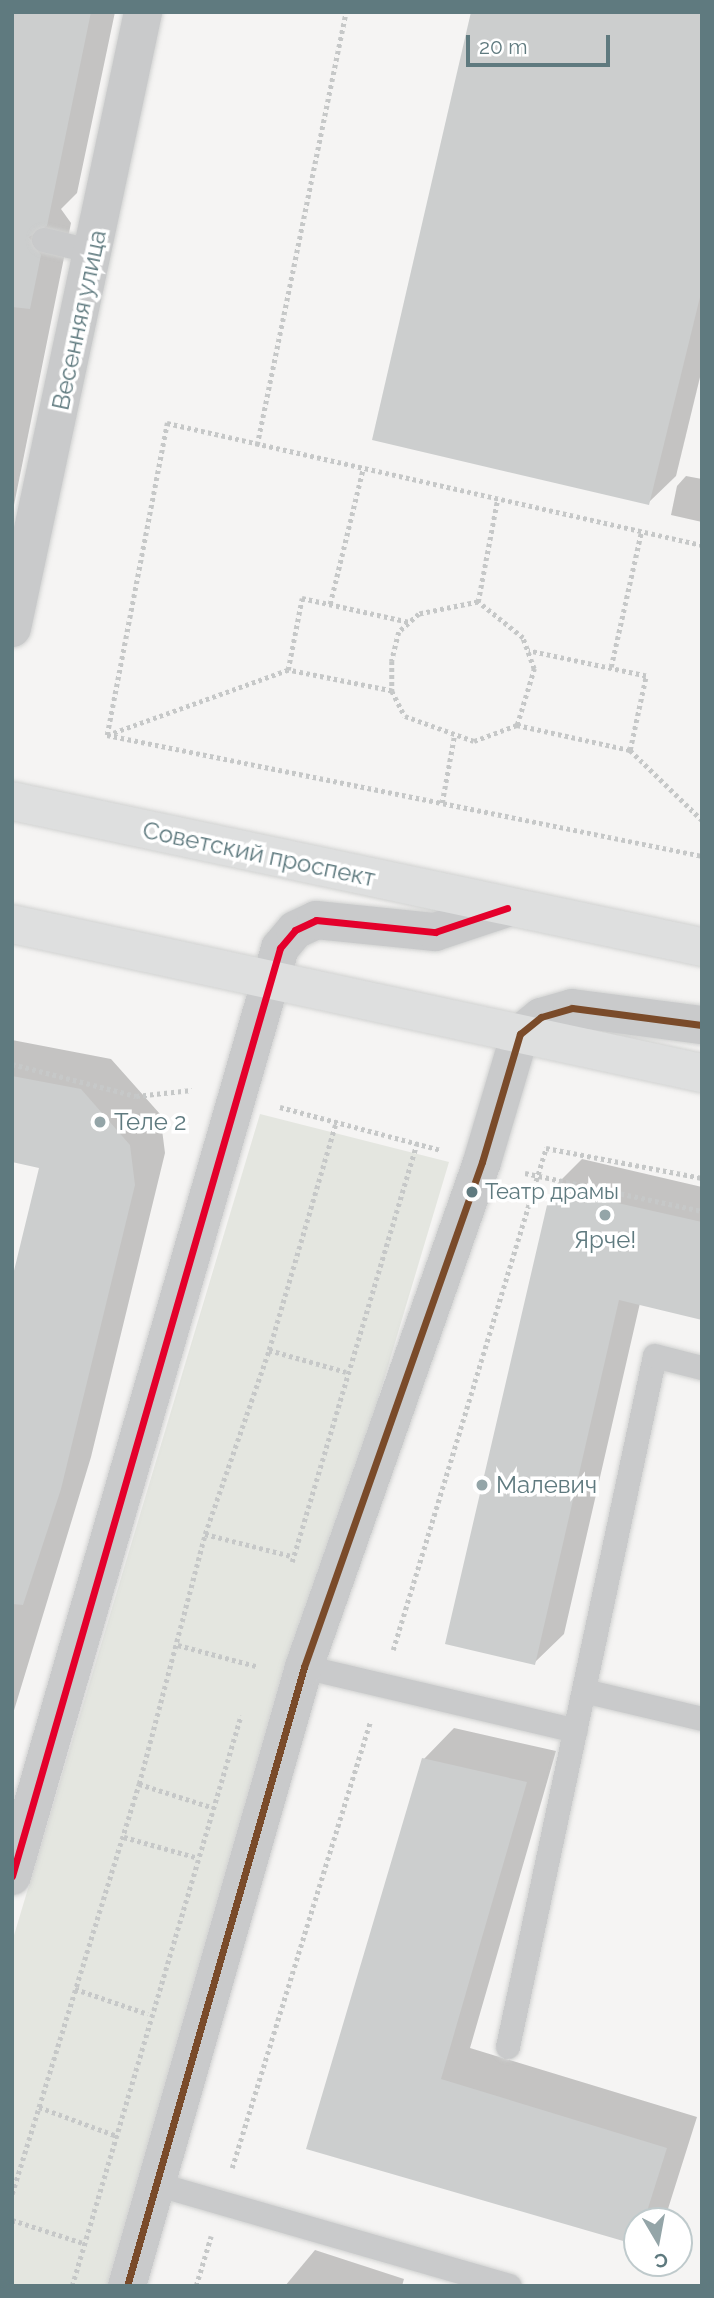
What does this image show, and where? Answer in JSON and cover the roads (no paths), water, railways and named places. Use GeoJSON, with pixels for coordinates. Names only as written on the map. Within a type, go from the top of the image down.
{"type":"FeatureCollection","features":[{"type":"Feature","properties":{"kind":"main road","name":"Советский проспект"},"geometry":{"type":"LineString","coordinates":[[12,801],[507,908],[702,947]]}},
{"type":"Feature","properties":{"kind":"main road"},"geometry":{"type":"LineString","coordinates":[[12,924],[702,1073]]}},
{"type":"Feature","properties":{"kind":"street","name":"Весенняя улица"},"geometry":{"type":"LineString","coordinates":[[12,628],[143,12]]}},
{"type":"Feature","properties":{"kind":"street","name":"Советский проспект"},"geometry":{"type":"LineString","coordinates":[[267,980],[295,930],[316,920],[435,932],[507,908]]}},
{"type":"Feature","properties":{"kind":"street"},"geometry":{"type":"LineString","coordinates":[[12,1876],[267,980]]}},
{"type":"Feature","properties":{"kind":"street"},"geometry":{"type":"LineString","coordinates":[[127,2286],[304,1667],[482,1162],[520,1034],[541,1017],[572,1008],[702,1025]]}},
{"type":"Feature","properties":{"kind":"lane"},"geometry":{"type":"LineString","coordinates":[[44,240],[94,252]]}},
{"type":"Feature","properties":{"kind":"lane"},"geometry":{"type":"LineString","coordinates":[[508,2047],[655,1356],[702,1368]]}},
{"type":"Feature","properties":{"kind":"lane"},"geometry":{"type":"LineString","coordinates":[[304,1667],[576,1731]]}},
{"type":"Feature","properties":{"kind":"lane"},"geometry":{"type":"LineString","coordinates":[[584,1691],[702,1718]]}},
{"type":"Feature","properties":{"kind":"lane"},"geometry":{"type":"LineString","coordinates":[[156,2184],[510,2286]]}},
{"type":"Feature","properties":{"kind":"place","name":"Теле 2"},"geometry":{"type":"Point","coordinates":[100,1122]}},
{"type":"Feature","properties":{"kind":"place","name":"Театр драмы"},"geometry":{"type":"Point","coordinates":[472,1192]}},
{"type":"Feature","properties":{"kind":"place","name":"Ярче!"},"geometry":{"type":"Point","coordinates":[605,1215]}},
{"type":"Feature","properties":{"kind":"place","name":"Малевич"},"geometry":{"type":"Point","coordinates":[482,1485]}}]}
